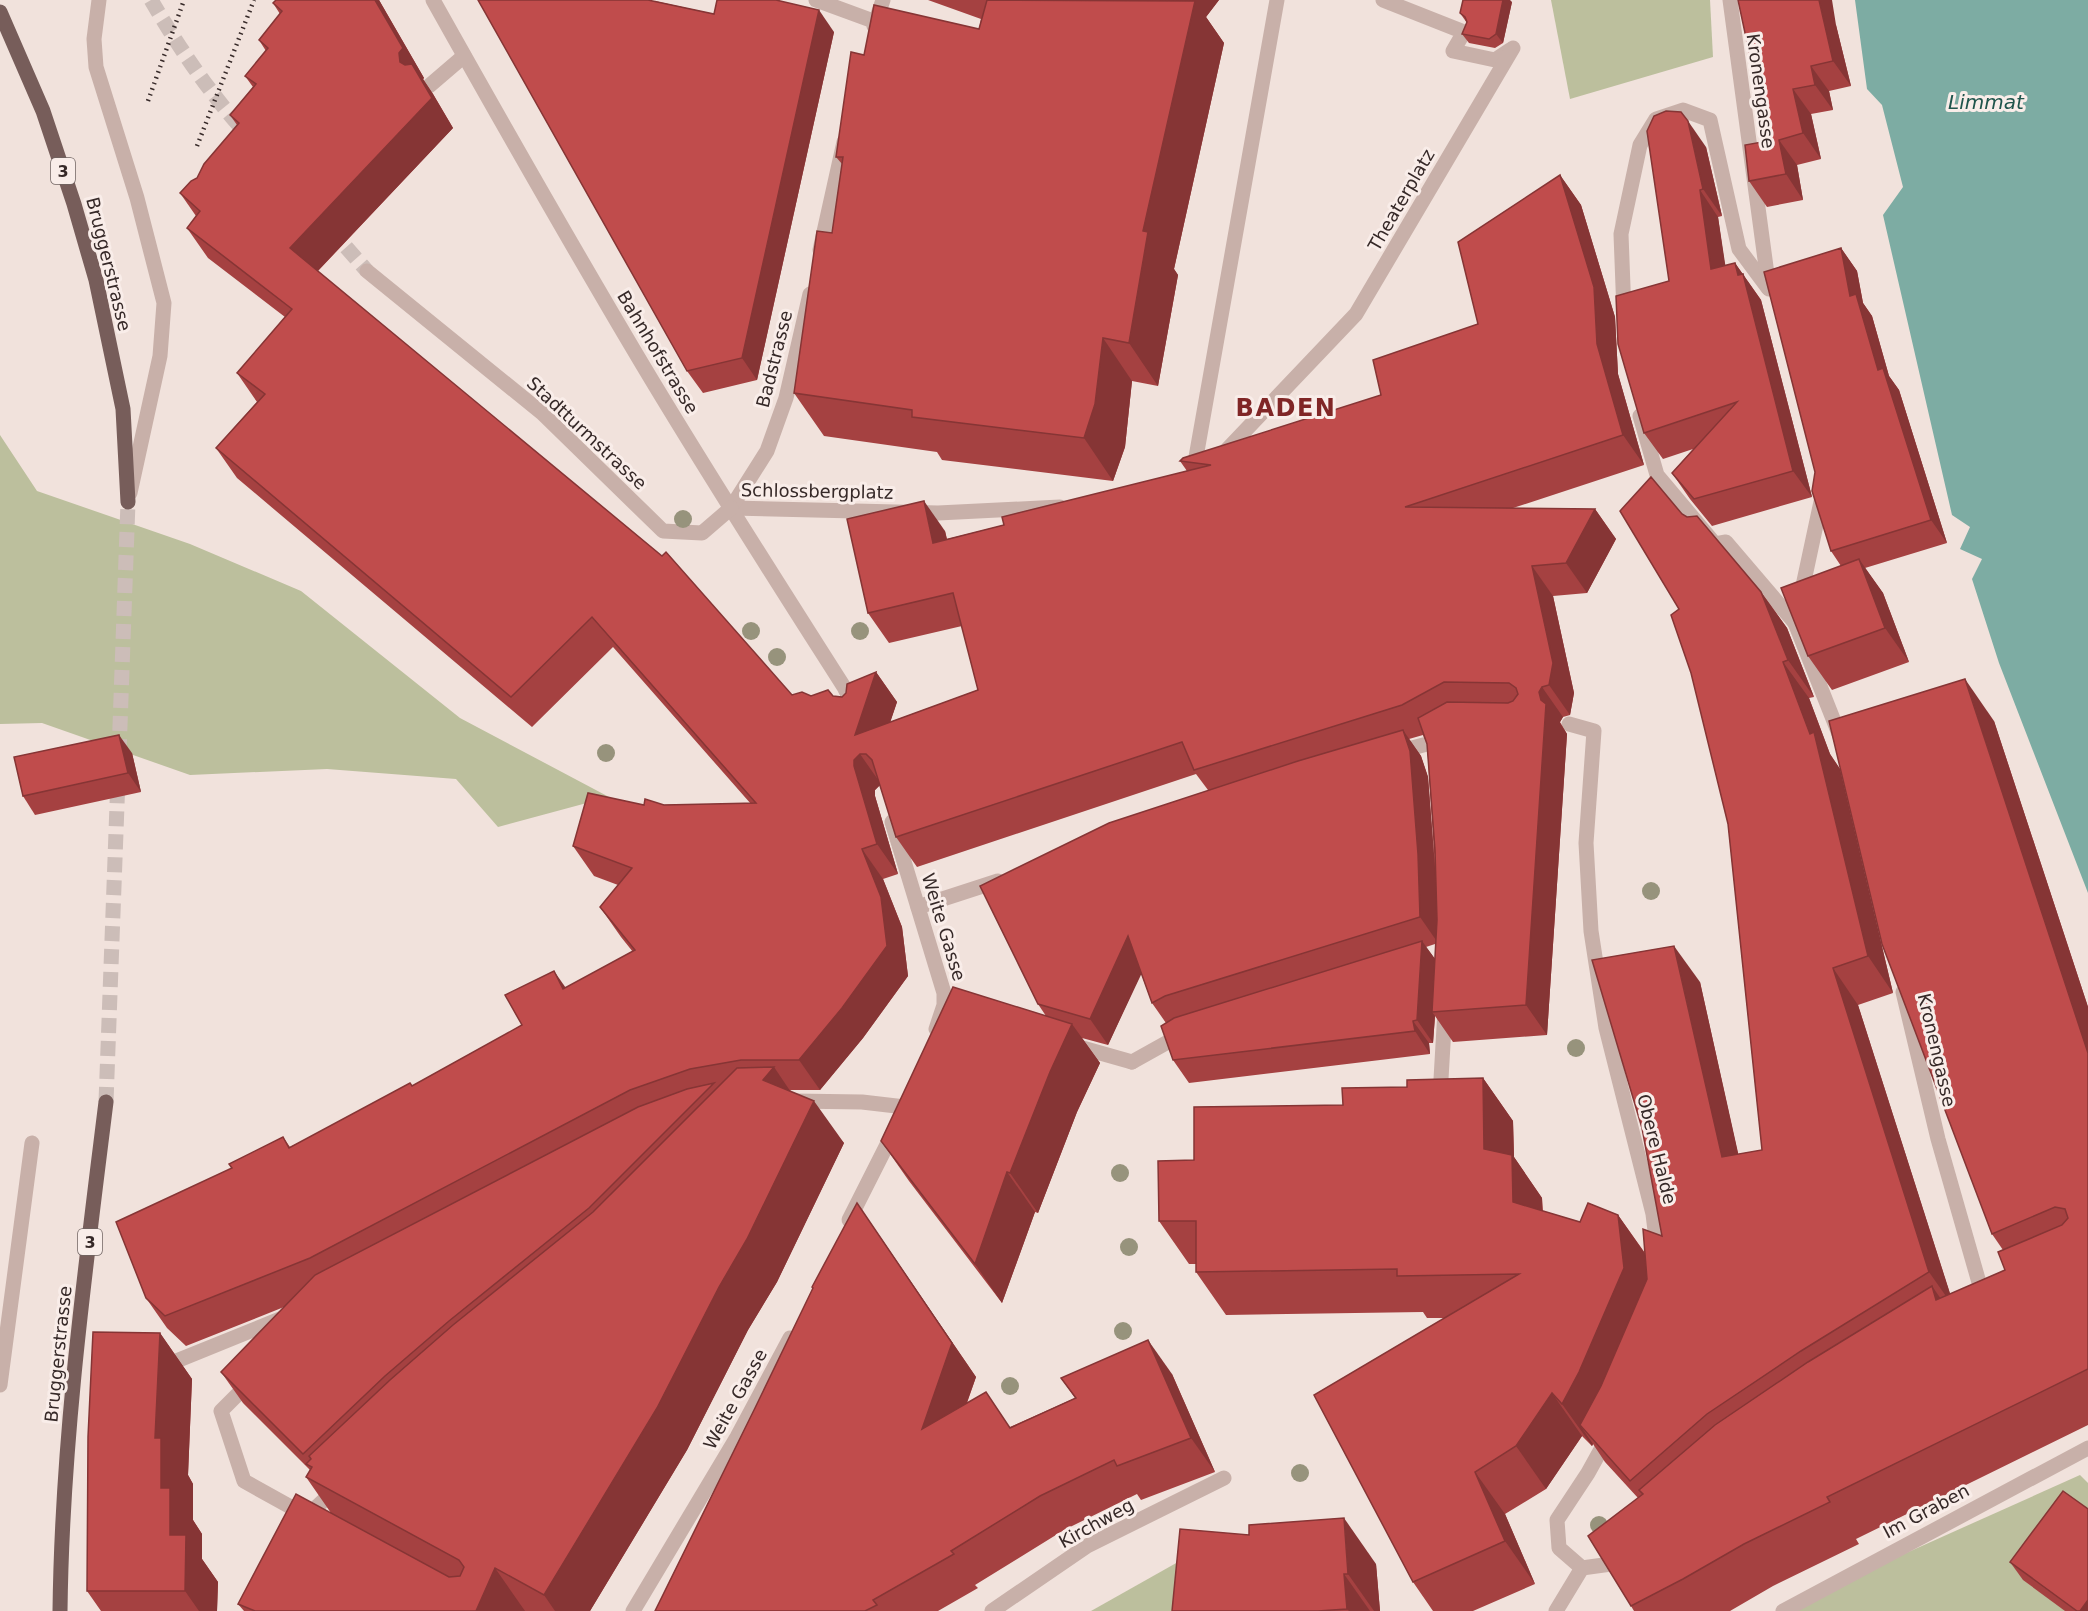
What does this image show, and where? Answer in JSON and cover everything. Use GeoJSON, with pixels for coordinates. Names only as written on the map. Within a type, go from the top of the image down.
{"type":"FeatureCollection","features":[{"type":"Feature","properties":{"kind":"main road","name":"Bruggerstrasse"},"geometry":{"type":"LineString","coordinates":[[0,12],[43,111],[96,280],[123,409],[128,502]]}},
{"type":"Feature","properties":{"kind":"main road","name":"Bruggerstrasse"},"geometry":{"type":"LineString","coordinates":[[60,1611],[61,1556],[74,1383],[106,1102]]}},
{"type":"Feature","properties":{"kind":"street"},"geometry":{"type":"LineString","coordinates":[[99,0],[95,23],[94,54],[97,74],[138,198],[164,303],[160,357],[128,502]]}},
{"type":"Feature","properties":{"kind":"street","name":"Bahnhofstrasse"},"geometry":{"type":"LineString","coordinates":[[433,0],[632,348],[844,687],[859,717]]}},
{"type":"Feature","properties":{"kind":"street"},"geometry":{"type":"LineString","coordinates":[[816,0],[876,22]]}},
{"type":"Feature","properties":{"kind":"street"},"geometry":{"type":"LineString","coordinates":[[869,44],[883,0]]}},
{"type":"Feature","properties":{"kind":"street","name":"Theaterplatz"},"geometry":{"type":"LineString","coordinates":[[1277,0],[1190,489],[1356,314],[1513,48],[1495,60],[1453,51],[1464,32],[1383,0]]}},
{"type":"Feature","properties":{"kind":"street","name":"Kronengasse"},"geometry":{"type":"LineString","coordinates":[[1625,326],[1621,234],[1640,145],[1656,119],[1683,110],[1710,120],[1738,249],[1770,294],[1730,0]]}},
{"type":"Feature","properties":{"kind":"street"},"geometry":{"type":"LineString","coordinates":[[429,86],[464,56]]}},
{"type":"Feature","properties":{"kind":"street"},"geometry":{"type":"LineString","coordinates":[[817,261],[848,124]]}},
{"type":"Feature","properties":{"kind":"street","name":"Stadtturmstrasse"},"geometry":{"type":"LineString","coordinates":[[367,271],[542,413],[663,531],[702,533],[731,508]]}},
{"type":"Feature","properties":{"kind":"street","name":"Badstrasse"},"geometry":{"type":"LineString","coordinates":[[731,508],[767,451],[786,398],[812,284]]}},
{"type":"Feature","properties":{"kind":"street"},"geometry":{"type":"LineString","coordinates":[[1637,406],[1657,475],[1714,544],[1726,542],[1795,623],[1845,748]]}},
{"type":"Feature","properties":{"kind":"street"},"geometry":{"type":"LineString","coordinates":[[1795,623],[1822,497],[1816,474]]}},
{"type":"Feature","properties":{"kind":"street","name":"Schlossbergplatz"},"geometry":{"type":"LineString","coordinates":[[731,508],[938,513],[1081,506]]}},
{"type":"Feature","properties":{"kind":"street","name":"Obere Halde"},"geometry":{"type":"LineString","coordinates":[[1569,724],[1594,731],[1586,843],[1591,931],[1606,1028],[1653,1214],[1659,1268]]}},
{"type":"Feature","properties":{"kind":"street"},"geometry":{"type":"LineString","coordinates":[[1379,758],[1429,749],[1455,728]]}},
{"type":"Feature","properties":{"kind":"street","name":"Weite Gasse"},"geometry":{"type":"LineString","coordinates":[[887,803],[949,1007],[933,1041]]}},
{"type":"Feature","properties":{"kind":"street"},"geometry":{"type":"LineString","coordinates":[[918,907],[1008,878]]}},
{"type":"Feature","properties":{"kind":"street","name":"Kronengasse"},"geometry":{"type":"LineString","coordinates":[[1899,978],[1938,1139],[1984,1303]]}},
{"type":"Feature","properties":{"kind":"street"},"geometry":{"type":"LineString","coordinates":[[1442,1078],[1445,997]]}},
{"type":"Feature","properties":{"kind":"street"},"geometry":{"type":"LineString","coordinates":[[1054,1038],[1083,1049],[1132,1062],[1186,1032],[1197,1029]]}},
{"type":"Feature","properties":{"kind":"street"},"geometry":{"type":"LineString","coordinates":[[775,1100],[907,1102],[844,1230]]}},
{"type":"Feature","properties":{"kind":"street"},"geometry":{"type":"LineString","coordinates":[[0,1385],[32,1143]]}},
{"type":"Feature","properties":{"kind":"street"},"geometry":{"type":"LineString","coordinates":[[164,1366],[303,1310]]}},
{"type":"Feature","properties":{"kind":"street","name":"Weite Gasse"},"geometry":{"type":"LineString","coordinates":[[633,1611],[737,1437],[798,1323]]}},
{"type":"Feature","properties":{"kind":"street"},"geometry":{"type":"LineString","coordinates":[[261,1370],[221,1411],[244,1481],[313,1519]]}},
{"type":"Feature","properties":{"kind":"street"},"geometry":{"type":"LineString","coordinates":[[1618,1419],[1588,1473],[1557,1520],[1559,1548],[1582,1568],[1611,1564],[1630,1550]]}},
{"type":"Feature","properties":{"kind":"street","name":"Im Graben"},"geometry":{"type":"LineString","coordinates":[[1783,1611],[2088,1448]]}},
{"type":"Feature","properties":{"kind":"street"},"geometry":{"type":"LineString","coordinates":[[296,1537],[348,1477]]}},
{"type":"Feature","properties":{"kind":"street","name":"Kirchweg"},"geometry":{"type":"LineString","coordinates":[[992,1611],[1087,1546],[1224,1478]]}},
{"type":"Feature","properties":{"kind":"street"},"geometry":{"type":"LineString","coordinates":[[1556,1611],[1582,1568]]}},
{"type":"Feature","properties":{"kind":"green space"},"geometry":{"type":"Polygon","coordinates":[[[1551,0],[1710,0],[1713,57],[1570,99],[1551,0]]]}},
{"type":"Feature","properties":{"kind":"green space"},"geometry":{"type":"Polygon","coordinates":[[[0,435],[37,491],[190,544],[301,591],[460,718],[609,797],[498,827],[456,779],[327,769],[190,775],[42,723],[0,724],[0,435]]]}},
{"type":"Feature","properties":{"kind":"green space"},"geometry":{"type":"Polygon","coordinates":[[[2080,1475],[2088,1483],[2088,1611],[1777,1611],[2080,1475]]]}},
{"type":"Feature","properties":{"kind":"green space"},"geometry":{"type":"Polygon","coordinates":[[[1194,1553],[1186,1611],[1091,1611],[1194,1553]]]}},
{"type":"Feature","properties":{"kind":"water","name":"Limmat"},"geometry":{"type":"Polygon","coordinates":[[[1855,0],[2088,0],[2088,893],[1999,663],[1972,579],[1982,559],[1960,549],[1970,527],[1952,515],[1883,215],[1903,187],[1882,105],[1867,89],[1855,0]]]}},
{"type":"Feature","properties":{"kind":"building"},"geometry":{"type":"Polygon","coordinates":[[[276,0],[375,0],[403,48],[399,53],[400,62],[405,65],[412,64],[432,98],[290,248],[662,556],[666,552],[792,695],[802,692],[811,696],[828,690],[833,696],[842,697],[846,693],[847,684],[876,672],[855,735],[978,690],[953,593],[868,613],[847,519],[924,501],[933,543],[1004,525],[1002,517],[1211,465],[1180,461],[1183,458],[1381,395],[1373,360],[1478,324],[1458,242],[1560,175],[1594,287],[1597,344],[1623,435],[1405,507],[1595,509],[1566,563],[1532,566],[1553,663],[1549,685],[1542,687],[1539,692],[1541,700],[1546,704],[1526,1005],[1432,1012],[1437,920],[1435,850],[1427,744],[1418,718],[1447,702],[1508,703],[1513,701],[1518,694],[1516,688],[1509,683],[1444,682],[1402,705],[1194,770],[1182,742],[896,837],[872,760],[866,754],[860,754],[854,760],[854,766],[877,844],[862,849],[881,897],[887,946],[842,1008],[799,1060],[741,1060],[690,1069],[630,1090],[310,1258],[165,1316],[146,1298],[116,1222],[232,1168],[229,1164],[283,1137],[289,1148],[410,1083],[412,1086],[522,1025],[505,995],[554,971],[563,989],[635,950],[600,907],[632,868],[573,846],[588,793],[644,805],[645,799],[664,805],[756,803],[592,617],[511,697],[216,448],[265,394],[237,373],[292,309],[187,228],[200,211],[180,193],[197,178],[204,164],[239,123],[230,115],[256,84],[245,76],[268,48],[259,40],[282,11],[273,3],[276,0]]]}},
{"type":"Feature","properties":{"kind":"building"},"geometry":{"type":"Polygon","coordinates":[[[478,0],[648,0],[714,14],[717,0],[776,0],[819,10],[742,358],[687,371],[478,0]]]}},
{"type":"Feature","properties":{"kind":"building"},"geometry":{"type":"Polygon","coordinates":[[[987,0],[1195,1],[1143,231],[1148,232],[1129,343],[1103,338],[1095,404],[1084,438],[912,417],[912,410],[794,393],[817,231],[832,233],[843,157],[836,157],[851,52],[864,55],[874,5],[979,29],[987,0]]]}},
{"type":"Feature","properties":{"kind":"building"},"geometry":{"type":"Polygon","coordinates":[[[1463,0],[1503,0],[1496,34],[1489,39],[1462,34],[1467,22],[1460,13],[1463,0]]]}},
{"type":"Feature","properties":{"kind":"building"},"geometry":{"type":"Polygon","coordinates":[[[1738,0],[1819,0],[1833,61],[1811,66],[1815,85],[1793,89],[1803,133],[1779,140],[1786,174],[1749,181],[1745,145],[1768,141],[1738,0]]]}},
{"type":"Feature","properties":{"kind":"building"},"geometry":{"type":"Polygon","coordinates":[[[1666,111],[1681,112],[1688,121],[1703,189],[1700,190],[1711,269],[1735,263],[1738,275],[1743,274],[1793,471],[1694,499],[1672,473],[1737,402],[1644,433],[1618,344],[1616,296],[1669,281],[1647,131],[1654,116],[1666,111]]]}},
{"type":"Feature","properties":{"kind":"building"},"geometry":{"type":"Polygon","coordinates":[[[1841,248],[1850,296],[1856,294],[1878,370],[1883,368],[1931,520],[1831,551],[1812,491],[1815,472],[1764,272],[1841,248]]]}},
{"type":"Feature","properties":{"kind":"building"},"geometry":{"type":"Polygon","coordinates":[[[1651,477],[1682,514],[1687,517],[1697,516],[1761,592],[1788,660],[1783,662],[1810,734],[1814,732],[1868,956],[1833,968],[1929,1272],[1801,1351],[1707,1414],[1630,1481],[1580,1425],[1601,1386],[1647,1279],[1643,1229],[1662,1236],[1642,1128],[1592,960],[1674,946],[1722,1157],[1762,1150],[1728,824],[1691,673],[1671,615],[1679,609],[1620,511],[1651,477]]]}},
{"type":"Feature","properties":{"kind":"building"},"geometry":{"type":"Polygon","coordinates":[[[1859,559],[1885,628],[1808,656],[1781,588],[1859,559]]]}},
{"type":"Feature","properties":{"kind":"building"},"geometry":{"type":"Polygon","coordinates":[[[1965,679],[2088,1053],[2088,1369],[1827,1497],[1830,1502],[1744,1544],[1631,1606],[1588,1536],[1643,1494],[1639,1490],[1715,1425],[1808,1362],[1932,1286],[1936,1300],[2005,1270],[1998,1252],[2062,1225],[2068,1218],[2065,1209],[2055,1207],[1992,1234],[1882,944],[1829,721],[1965,679]]]}},
{"type":"Feature","properties":{"kind":"building"},"geometry":{"type":"Polygon","coordinates":[[[1403,730],[1410,751],[1420,917],[1165,996],[1152,1003],[1128,936],[1090,1019],[1038,1004],[980,886],[1109,823],[1298,761],[1403,730]]]}},
{"type":"Feature","properties":{"kind":"building"},"geometry":{"type":"Polygon","coordinates":[[[119,735],[128,773],[23,796],[14,757],[119,735]]]}},
{"type":"Feature","properties":{"kind":"building"},"geometry":{"type":"Polygon","coordinates":[[[1422,941],[1417,1020],[1413,1021],[1415,1031],[1173,1060],[1161,1026],[1174,1018],[1422,941]]]}},
{"type":"Feature","properties":{"kind":"building"},"geometry":{"type":"Polygon","coordinates":[[[953,987],[1072,1024],[1050,1072],[1010,1173],[1007,1172],[975,1264],[881,1141],[953,987]]]}},
{"type":"Feature","properties":{"kind":"building"},"geometry":{"type":"Polygon","coordinates":[[[774,1067],[763,1080],[814,1101],[747,1239],[719,1287],[657,1408],[544,1595],[495,1568],[476,1611],[255,1611],[238,1604],[296,1494],[449,1577],[460,1576],[464,1567],[459,1560],[306,1477],[312,1467],[306,1464],[311,1459],[309,1456],[453,1325],[593,1212],[737,1068],[774,1067]]]}},
{"type":"Feature","properties":{"kind":"building"},"geometry":{"type":"Polygon","coordinates":[[[1483,1078],[1484,1149],[1512,1155],[1513,1202],[1580,1222],[1588,1203],[1618,1215],[1624,1268],[1579,1372],[1562,1404],[1552,1393],[1516,1446],[1475,1472],[1505,1541],[1413,1582],[1314,1395],[1519,1274],[1397,1276],[1397,1269],[1196,1272],[1196,1221],[1159,1221],[1158,1161],[1194,1160],[1194,1107],[1343,1105],[1342,1088],[1407,1087],[1407,1080],[1483,1078]]]}},
{"type":"Feature","properties":{"kind":"building"},"geometry":{"type":"Polygon","coordinates":[[[714,1083],[589,1208],[385,1376],[303,1454],[221,1372],[315,1275],[638,1107],[687,1089],[714,1083]]]}},
{"type":"Feature","properties":{"kind":"building"},"geometry":{"type":"Polygon","coordinates":[[[857,1203],[952,1343],[922,1429],[986,1392],[1010,1428],[1076,1398],[1061,1378],[1148,1340],[1191,1438],[1117,1466],[1114,1460],[1040,1496],[951,1551],[954,1554],[873,1600],[877,1605],[865,1611],[655,1611],[812,1287],[857,1203]]]}},
{"type":"Feature","properties":{"kind":"building"},"geometry":{"type":"Polygon","coordinates":[[[93,1332],[160,1333],[155,1438],[161,1438],[161,1488],[170,1488],[170,1535],[186,1535],[185,1591],[87,1591],[88,1437],[93,1332]]]}},
{"type":"Feature","properties":{"kind":"building"},"geometry":{"type":"Polygon","coordinates":[[[2063,1491],[2088,1509],[2088,1600],[2080,1611],[2010,1562],[2063,1491]]]}},
{"type":"Feature","properties":{"kind":"building"},"geometry":{"type":"Polygon","coordinates":[[[1344,1518],[1348,1574],[1344,1574],[1347,1609],[1172,1611],[1180,1529],[1249,1535],[1249,1525],[1344,1518]]]}},
{"type":"Feature","properties":{"kind":"tunnel"},"geometry":{"type":"LineString","coordinates":[[151,0],[194,68],[244,131]]}},
{"type":"Feature","properties":{"kind":"tunnel"},"geometry":{"type":"LineString","coordinates":[[331,230],[367,271]]}},
{"type":"Feature","properties":{"kind":"tunnel"},"geometry":{"type":"LineString","coordinates":[[119,754],[128,502]]}},
{"type":"Feature","properties":{"kind":"tunnel"},"geometry":{"type":"LineString","coordinates":[[106,1102],[118,778]]}},
{"type":"Feature","properties":{"kind":"railway"},"geometry":{"type":"LineString","coordinates":[[148,101],[184,0]]}},
{"type":"Feature","properties":{"kind":"railway"},"geometry":{"type":"LineString","coordinates":[[197,146],[254,0]]}},
{"type":"Feature","properties":{"kind":"district","name":"BADEN"},"geometry":{"type":"Point","coordinates":[1286,408]}}]}
